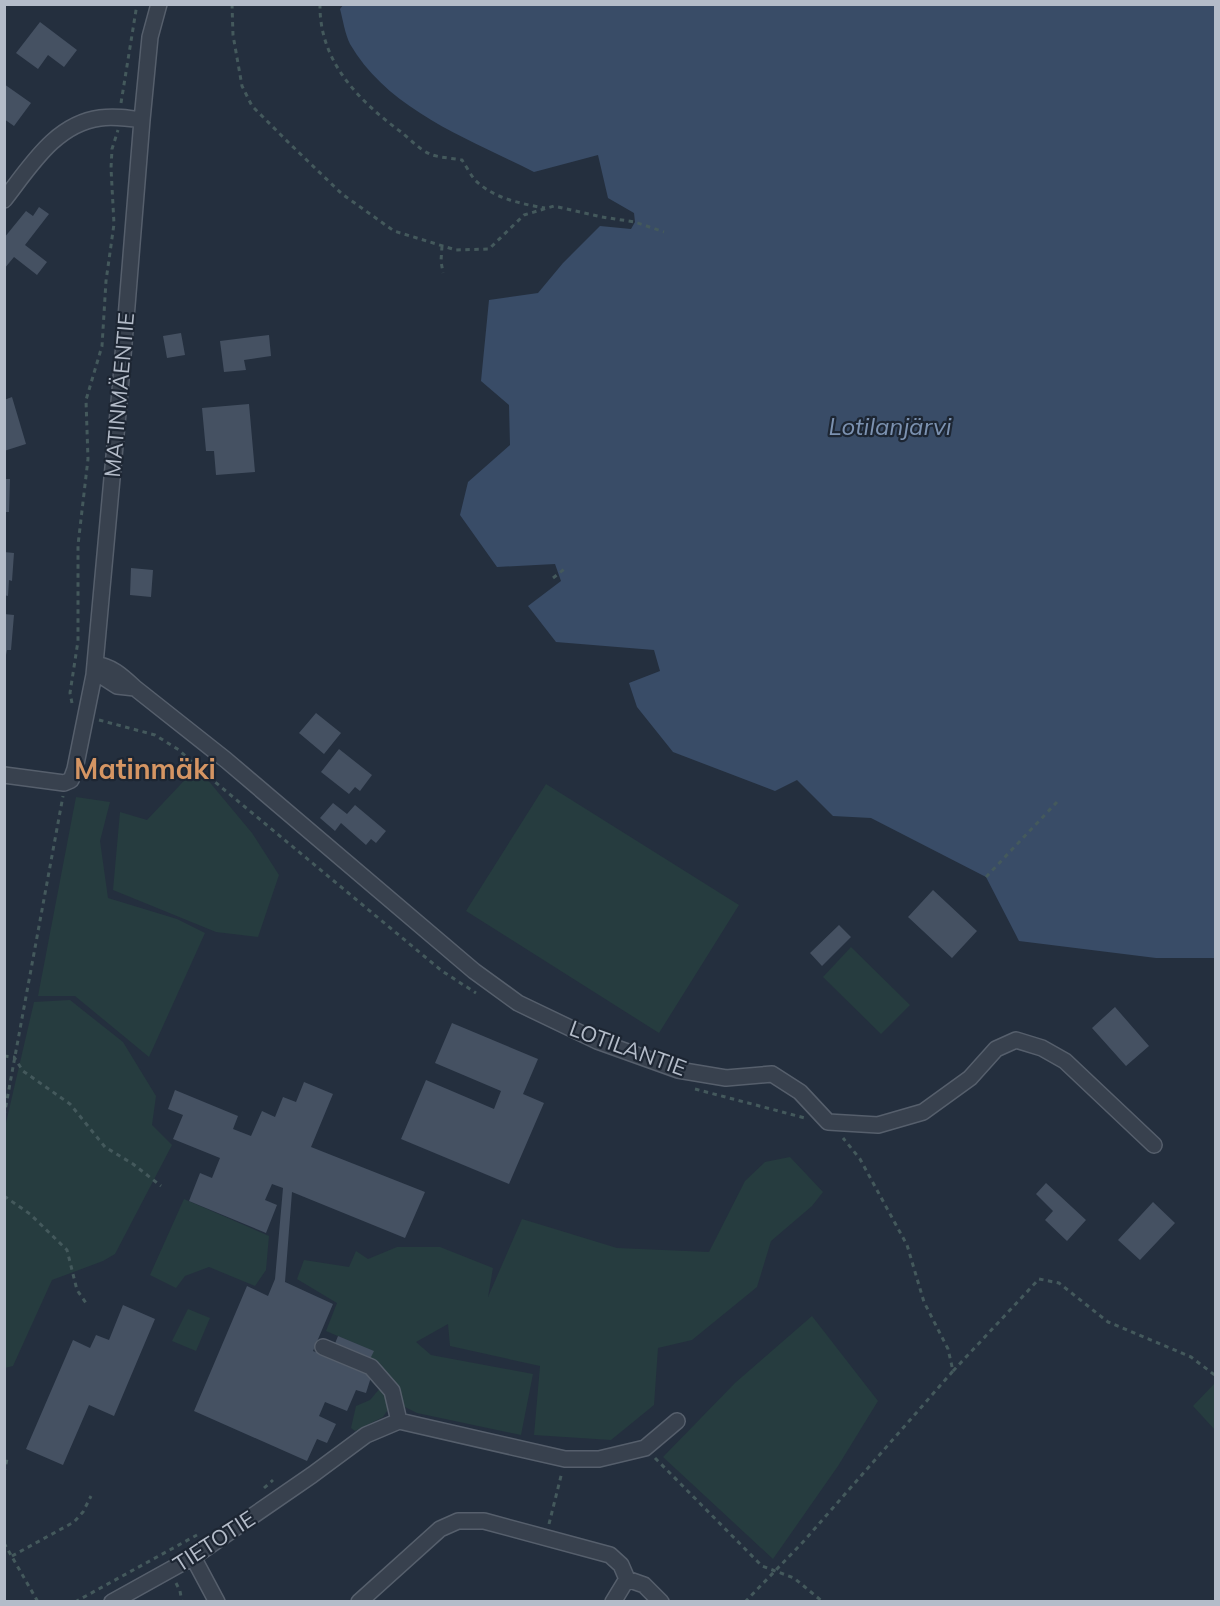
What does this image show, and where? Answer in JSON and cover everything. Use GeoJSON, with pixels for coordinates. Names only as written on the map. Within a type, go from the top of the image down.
{"type":"FeatureCollection","features":[{"type":"Feature","properties":{"kind":"street","name":"MATINMÄENTIE"},"geometry":{"type":"LineString","coordinates":[[68,782],[75,769],[95,669],[122,380],[150,37],[159,6]]}},
{"type":"Feature","properties":{"kind":"street"},"geometry":{"type":"LineString","coordinates":[[4,200],[44,148],[63,132],[89,120],[101,118],[120,117],[142,120]]}},
{"type":"Feature","properties":{"kind":"street","name":"LOTILANTIE"},"geometry":{"type":"LineString","coordinates":[[95,669],[109,666],[226,760],[474,971],[518,1003],[597,1041],[678,1070],[726,1078],[772,1074],[800,1092],[828,1122]]}},
{"type":"Feature","properties":{"kind":"street"},"geometry":{"type":"LineString","coordinates":[[4,775],[68,782]]}},
{"type":"Feature","properties":{"kind":"street"},"geometry":{"type":"LineString","coordinates":[[828,1122],[878,1125],[923,1112],[970,1078],[996,1049],[1016,1040],[1042,1048],[1065,1061],[1154,1145]]}},
{"type":"Feature","properties":{"kind":"street"},"geometry":{"type":"LineString","coordinates":[[323,1347],[371,1367],[392,1391],[399,1421],[565,1459],[599,1459],[645,1448],[677,1421]]}},
{"type":"Feature","properties":{"kind":"street","name":"TIETOTIE"},"geometry":{"type":"LineString","coordinates":[[112,1602],[192,1557],[366,1435],[399,1421]]}},
{"type":"Feature","properties":{"kind":"street"},"geometry":{"type":"LineString","coordinates":[[359,1602],[440,1529],[458,1521],[484,1521],[610,1555],[621,1565],[627,1579],[644,1586],[660,1602]]}},
{"type":"Feature","properties":{"kind":"street"},"geometry":{"type":"LineString","coordinates":[[192,1557],[217,1602]]}},
{"type":"Feature","properties":{"kind":"street"},"geometry":{"type":"LineString","coordinates":[[613,1602],[627,1579]]}},
{"type":"Feature","properties":{"kind":"path"},"geometry":{"type":"LineString","coordinates":[[137,4],[120,117],[112,149],[114,224],[106,281],[102,346],[86,400],[88,459],[78,545],[78,641],[70,693],[74,715],[155,735],[179,750],[442,971],[478,994]]}},
{"type":"Feature","properties":{"kind":"path"},"geometry":{"type":"LineString","coordinates":[[232,4],[233,35],[242,86],[252,106],[351,200],[394,231],[456,250],[489,249],[524,215],[554,206],[602,218],[635,222],[664,232]]}},
{"type":"Feature","properties":{"kind":"path"},"geometry":{"type":"LineString","coordinates":[[320,4],[324,39],[332,61],[348,85],[382,119],[430,154],[462,160],[475,180],[492,192],[520,204],[549,208]]}},
{"type":"Feature","properties":{"kind":"path"},"geometry":{"type":"LineString","coordinates":[[442,246],[443,273]]}},
{"type":"Feature","properties":{"kind":"path"},"geometry":{"type":"LineString","coordinates":[[553,578],[567,567]]}},
{"type":"Feature","properties":{"kind":"path"},"geometry":{"type":"LineString","coordinates":[[4,1116],[68,782]]}},
{"type":"Feature","properties":{"kind":"path"},"geometry":{"type":"LineString","coordinates":[[986,877],[1057,802]]}},
{"type":"Feature","properties":{"kind":"path"},"geometry":{"type":"LineString","coordinates":[[4,1056],[14,1057]]}},
{"type":"Feature","properties":{"kind":"path"},"geometry":{"type":"LineString","coordinates":[[14,1057],[23,1071],[70,1104],[105,1147],[133,1164],[161,1186]]}},
{"type":"Feature","properties":{"kind":"path"},"geometry":{"type":"LineString","coordinates":[[692,1089],[796,1117],[828,1122],[860,1159],[906,1245],[924,1302],[948,1349],[953,1371]]}},
{"type":"Feature","properties":{"kind":"path"},"geometry":{"type":"LineString","coordinates":[[4,1196],[30,1214],[67,1250],[77,1290],[88,1306]]}},
{"type":"Feature","properties":{"kind":"path"},"geometry":{"type":"LineString","coordinates":[[746,1602],[953,1371],[1039,1279],[1059,1283],[1108,1322],[1191,1357],[1215,1376]]}},
{"type":"Feature","properties":{"kind":"path"},"geometry":{"type":"LineString","coordinates":[[645,1448],[762,1566],[794,1578],[823,1602]]}},
{"type":"Feature","properties":{"kind":"path"},"geometry":{"type":"LineString","coordinates":[[4,1473],[7,1459]]}},
{"type":"Feature","properties":{"kind":"path"},"geometry":{"type":"LineString","coordinates":[[545,1538],[565,1459]]}},
{"type":"Feature","properties":{"kind":"path"},"geometry":{"type":"LineString","coordinates":[[260,1492],[273,1480]]}},
{"type":"Feature","properties":{"kind":"path"},"geometry":{"type":"LineString","coordinates":[[12,1556],[74,1522],[83,1512],[91,1496]]}},
{"type":"Feature","properties":{"kind":"path"},"geometry":{"type":"LineString","coordinates":[[75,1602],[200,1533]]}},
{"type":"Feature","properties":{"kind":"path"},"geometry":{"type":"LineString","coordinates":[[4,1543],[38,1602]]}},
{"type":"Feature","properties":{"kind":"green space"},"geometry":{"type":"Polygon","coordinates":[[[197,767],[252,833],[279,875],[258,937],[216,932],[113,890],[120,812],[147,820],[197,767]]]}},
{"type":"Feature","properties":{"kind":"green space"},"geometry":{"type":"Polygon","coordinates":[[[546,784],[739,905],[659,1033],[466,911],[546,784]]]}},
{"type":"Feature","properties":{"kind":"green space"},"geometry":{"type":"Polygon","coordinates":[[[76,797],[110,802],[100,841],[108,898],[177,919],[205,933],[149,1057],[75,996],[38,996],[76,797]]]}},
{"type":"Feature","properties":{"kind":"green space"},"geometry":{"type":"Polygon","coordinates":[[[851,947],[910,1005],[881,1034],[823,977],[851,947]]]}},
{"type":"Feature","properties":{"kind":"green space"},"geometry":{"type":"Polygon","coordinates":[[[70,1000],[123,1042],[156,1096],[152,1125],[172,1145],[115,1254],[103,1261],[52,1280],[13,1366],[5,1368],[5,1127],[34,1002],[70,1000]]]}},
{"type":"Feature","properties":{"kind":"green space"},"geometry":{"type":"Polygon","coordinates":[[[790,1157],[823,1192],[812,1206],[771,1241],[757,1287],[692,1340],[658,1348],[654,1405],[611,1440],[534,1435],[540,1366],[450,1346],[448,1324],[416,1342],[431,1355],[533,1374],[521,1435],[417,1413],[403,1406],[393,1379],[369,1361],[373,1351],[326,1331],[337,1303],[297,1279],[304,1260],[349,1267],[356,1251],[368,1259],[397,1247],[440,1247],[493,1268],[488,1297],[522,1219],[617,1248],[709,1252],[745,1181],[765,1162],[790,1157]]]}},
{"type":"Feature","properties":{"kind":"green space"},"geometry":{"type":"Polygon","coordinates":[[[184,1199],[269,1236],[266,1270],[255,1286],[209,1267],[185,1276],[176,1288],[150,1275],[184,1199]]]}},
{"type":"Feature","properties":{"kind":"green space"},"geometry":{"type":"Polygon","coordinates":[[[188,1309],[210,1318],[196,1351],[172,1341],[188,1309]]]}},
{"type":"Feature","properties":{"kind":"green space"},"geometry":{"type":"Polygon","coordinates":[[[812,1316],[878,1401],[838,1466],[773,1559],[663,1457],[735,1383],[812,1316]]]}},
{"type":"Feature","properties":{"kind":"green space"},"geometry":{"type":"Polygon","coordinates":[[[1215,1383],[1215,1430],[1193,1406],[1215,1383]]]}},
{"type":"Feature","properties":{"kind":"green space"},"geometry":{"type":"Polygon","coordinates":[[[381,1387],[387,1395],[389,1408],[383,1417],[355,1431],[351,1428],[356,1406],[370,1400],[381,1387]]]}},
{"type":"Feature","properties":{"kind":"water","name":"Lotilanjärvi"},"geometry":{"type":"Polygon","coordinates":[[[344,4],[1215,5],[1215,958],[1156,958],[1019,941],[986,877],[871,818],[833,816],[797,780],[775,791],[673,752],[637,707],[629,683],[660,671],[654,650],[556,642],[528,606],[561,581],[555,564],[497,567],[460,515],[468,482],[510,445],[509,405],[481,381],[489,300],[538,293],[563,263],[600,226],[631,229],[635,222],[634,213],[608,198],[598,155],[534,172],[457,134],[408,105],[366,67],[350,44],[340,9],[344,4]]]}},
{"type":"Feature","properties":{"kind":"building"},"geometry":{"type":"Polygon","coordinates":[[[40,22],[77,50],[64,67],[48,55],[38,69],[16,53],[40,22]]]}},
{"type":"Feature","properties":{"kind":"building"},"geometry":{"type":"Polygon","coordinates":[[[4,84],[31,103],[14,126],[4,119],[4,84]]]}},
{"type":"Feature","properties":{"kind":"building"},"geometry":{"type":"Polygon","coordinates":[[[39,207],[49,214],[25,245],[47,262],[37,275],[14,257],[4,269],[4,238],[26,211],[33,216],[39,207]]]}},
{"type":"Feature","properties":{"kind":"building"},"geometry":{"type":"Polygon","coordinates":[[[181,333],[185,355],[167,358],[163,336],[181,333]]]}},
{"type":"Feature","properties":{"kind":"building"},"geometry":{"type":"Polygon","coordinates":[[[269,335],[271,356],[244,360],[246,370],[224,372],[220,341],[269,335]]]}},
{"type":"Feature","properties":{"kind":"building"},"geometry":{"type":"Polygon","coordinates":[[[12,397],[26,444],[4,451],[4,400],[12,397]]]}},
{"type":"Feature","properties":{"kind":"building"},"geometry":{"type":"Polygon","coordinates":[[[249,404],[255,472],[216,475],[214,451],[206,451],[202,408],[249,404]]]}},
{"type":"Feature","properties":{"kind":"building"},"geometry":{"type":"Polygon","coordinates":[[[4,479],[10,479],[9,512],[4,512],[4,479]]]}},
{"type":"Feature","properties":{"kind":"building"},"geometry":{"type":"Polygon","coordinates":[[[4,552],[14,553],[12,581],[9,580],[8,596],[4,595],[4,552]]]}},
{"type":"Feature","properties":{"kind":"building"},"geometry":{"type":"Polygon","coordinates":[[[131,568],[153,570],[151,597],[130,595],[131,568]]]}},
{"type":"Feature","properties":{"kind":"building"},"geometry":{"type":"Polygon","coordinates":[[[4,614],[14,615],[11,650],[7,650],[6,655],[4,655],[4,614]]]}},
{"type":"Feature","properties":{"kind":"building"},"geometry":{"type":"Polygon","coordinates":[[[316,713],[341,733],[324,754],[299,733],[316,713]]]}},
{"type":"Feature","properties":{"kind":"building"},"geometry":{"type":"Polygon","coordinates":[[[339,749],[372,775],[360,791],[355,787],[349,794],[321,772],[339,749]]]}},
{"type":"Feature","properties":{"kind":"building"},"geometry":{"type":"Polygon","coordinates":[[[333,803],[347,814],[355,805],[386,831],[376,843],[371,839],[366,845],[341,823],[335,831],[320,818],[333,803]]]}},
{"type":"Feature","properties":{"kind":"building"},"geometry":{"type":"Polygon","coordinates":[[[933,890],[977,931],[952,958],[908,917],[933,890]]]}},
{"type":"Feature","properties":{"kind":"building"},"geometry":{"type":"Polygon","coordinates":[[[839,925],[851,937],[822,966],[810,953],[839,925]]]}},
{"type":"Feature","properties":{"kind":"building"},"geometry":{"type":"Polygon","coordinates":[[[1115,1007],[1149,1046],[1126,1066],[1092,1028],[1115,1007]]]}},
{"type":"Feature","properties":{"kind":"building"},"geometry":{"type":"Polygon","coordinates":[[[452,1023],[538,1059],[523,1094],[544,1103],[509,1184],[401,1139],[426,1080],[494,1109],[501,1091],[435,1063],[452,1023]]]}},
{"type":"Feature","properties":{"kind":"building"},"geometry":{"type":"Polygon","coordinates":[[[304,1082],[333,1094],[311,1147],[425,1192],[405,1238],[292,1192],[285,1282],[333,1304],[313,1351],[372,1374],[366,1393],[356,1390],[347,1411],[325,1402],[319,1416],[336,1424],[327,1443],[317,1439],[307,1461],[194,1411],[247,1286],[268,1296],[275,1279],[283,1188],[272,1184],[265,1200],[277,1205],[266,1233],[189,1201],[200,1173],[212,1178],[220,1158],[173,1139],[183,1115],[168,1109],[175,1090],[238,1116],[233,1129],[251,1136],[262,1111],[275,1117],[283,1097],[296,1102],[304,1082]]]}},
{"type":"Feature","properties":{"kind":"building"},"geometry":{"type":"Polygon","coordinates":[[[1046,1183],[1086,1220],[1067,1241],[1045,1220],[1053,1211],[1036,1194],[1046,1183]]]}},
{"type":"Feature","properties":{"kind":"building"},"geometry":{"type":"Polygon","coordinates":[[[1153,1202],[1175,1223],[1140,1260],[1118,1240],[1153,1202]]]}},
{"type":"Feature","properties":{"kind":"building"},"geometry":{"type":"Polygon","coordinates":[[[123,1305],[155,1319],[114,1416],[89,1405],[63,1465],[26,1449],[73,1340],[90,1348],[96,1335],[109,1340],[123,1305]]]}},
{"type":"Feature","properties":{"kind":"building"},"geometry":{"type":"Polygon","coordinates":[[[338,1336],[374,1351],[369,1361],[334,1346],[338,1336]]]}},
{"type":"Feature","properties":{"kind":"district","name":"Matinmäki"},"geometry":{"type":"Point","coordinates":[145,768]}}]}
